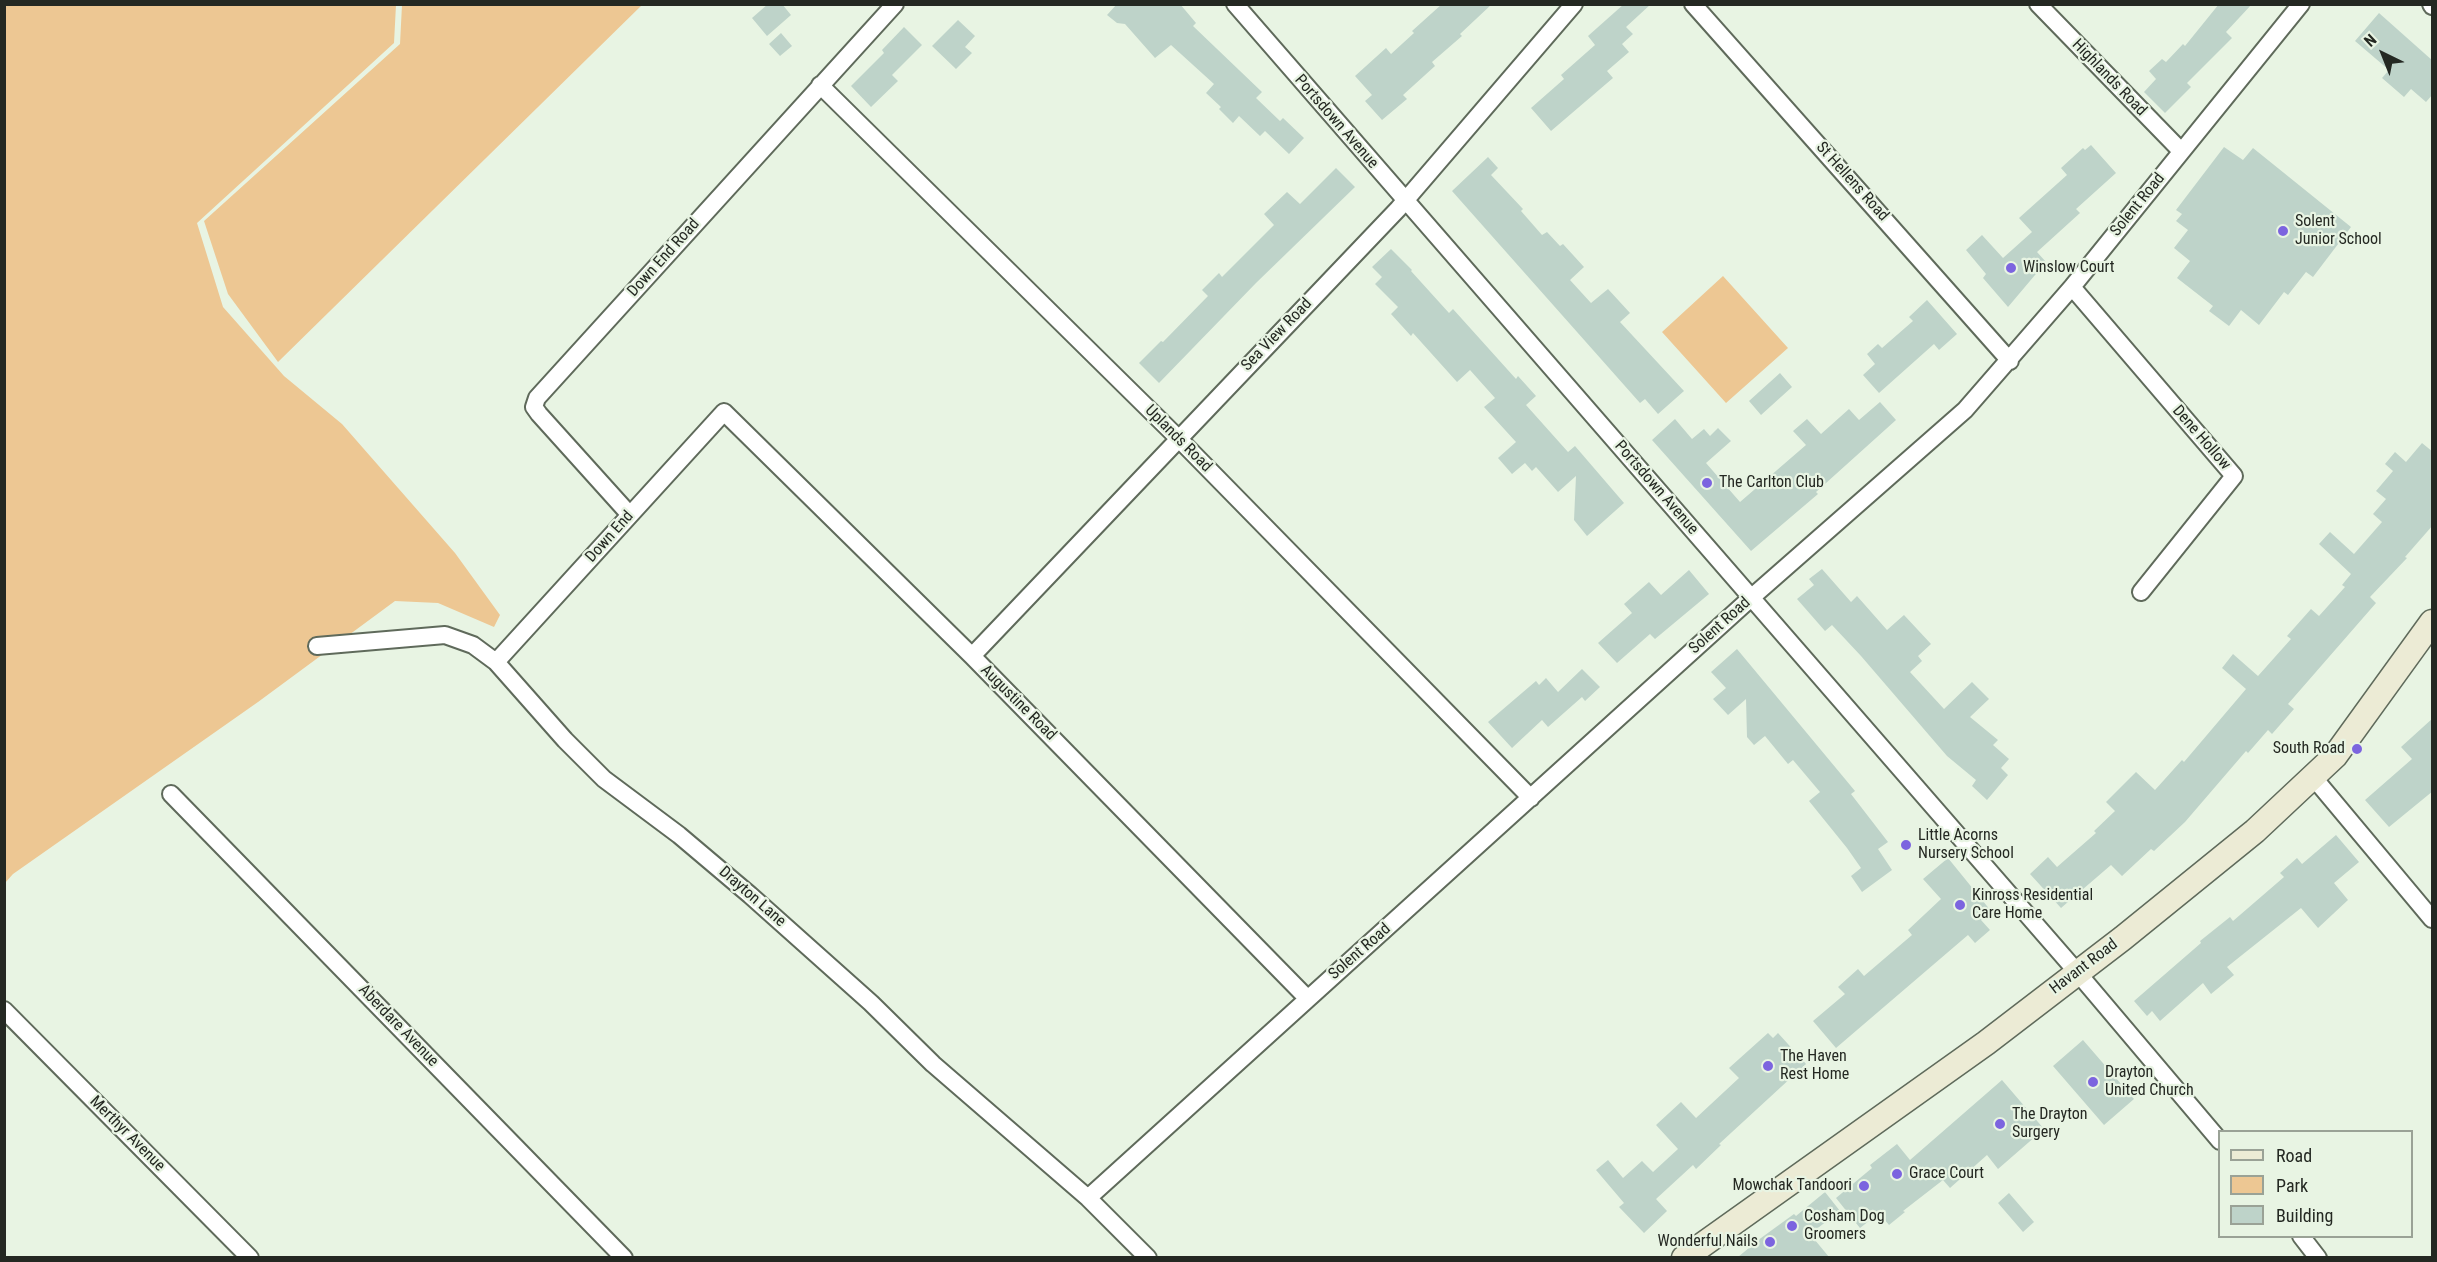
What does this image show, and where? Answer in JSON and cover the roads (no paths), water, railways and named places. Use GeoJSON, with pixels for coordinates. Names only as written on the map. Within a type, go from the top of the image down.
{"type":"FeatureCollection","features":[{"type":"Feature","properties":{"kind":"street","name":"Down End Road"},"geometry":{"type":"LineString","coordinates":[[630,515],[539,414],[534,407],[537,398],[895,4]]}},
{"type":"Feature","properties":{"kind":"street","name":"Portsdown Avenue"},"geometry":{"type":"LineString","coordinates":[[1235,4],[2077,972],[2218,1139]]}},
{"type":"Feature","properties":{"kind":"street","name":"Sea View Road"},"geometry":{"type":"LineString","coordinates":[[972,656],[1405,201],[1574,4]]}},
{"type":"Feature","properties":{"kind":"street","name":"St Hellens Road"},"geometry":{"type":"LineString","coordinates":[[1693,4],[2010,361]]}},
{"type":"Feature","properties":{"kind":"street","name":"Highlands Road"},"geometry":{"type":"LineString","coordinates":[[2038,4],[2181,151]]}},
{"type":"Feature","properties":{"kind":"street","name":"Solent Road"},"geometry":{"type":"LineString","coordinates":[[1088,1198],[1752,597],[1965,410],[2072,287],[2301,4]]}},
{"type":"Feature","properties":{"kind":"street","name":"Uplands Road"},"geometry":{"type":"LineString","coordinates":[[820,85],[1178,438],[1531,798]]}},
{"type":"Feature","properties":{"kind":"street","name":"Dene Hollow"},"geometry":{"type":"LineString","coordinates":[[2072,287],[2234,476],[2141,592]]}},
{"type":"Feature","properties":{"kind":"street","name":"Down End"},"geometry":{"type":"LineString","coordinates":[[496,662],[724,412]]}},
{"type":"Feature","properties":{"kind":"street","name":"Augustine Road"},"geometry":{"type":"LineString","coordinates":[[724,412],[972,656],[1307,998]]}},
{"type":"Feature","properties":{"kind":"street","name":"Havant Road"},"geometry":{"type":"LineString","coordinates":[[1684,1257],[1986,1043],[2207,871],[2314,778],[2352,734],[2433,622]]}},
{"type":"Feature","properties":{"kind":"street","name":"Drayton Lane"},"geometry":{"type":"LineString","coordinates":[[317,646],[445,635],[473,645],[496,662],[565,740],[604,779],[679,835],[750,895],[871,1003],[933,1064],[1088,1198],[1148,1257]]}},
{"type":"Feature","properties":{"kind":"street"},"geometry":{"type":"LineString","coordinates":[[2314,778],[2433,920]]}},
{"type":"Feature","properties":{"kind":"street","name":"Aberdare Avenue"},"geometry":{"type":"LineString","coordinates":[[171,794],[624,1257]]}},
{"type":"Feature","properties":{"kind":"street","name":"Merthyr Avenue"},"geometry":{"type":"LineString","coordinates":[[4,1010],[250,1257]]}},
{"type":"Feature","properties":{"kind":"street"},"geometry":{"type":"LineString","coordinates":[[2303,1238],[2319,1257]]}},
{"type":"Feature","properties":{"kind":"place","name":"Solent Junior School"},"geometry":{"type":"Point","coordinates":[2283,231]}},
{"type":"Feature","properties":{"kind":"place","name":"Winslow Court"},"geometry":{"type":"Point","coordinates":[2011,268]}},
{"type":"Feature","properties":{"kind":"place","name":"The Carlton Club"},"geometry":{"type":"Point","coordinates":[1707,483]}},
{"type":"Feature","properties":{"kind":"place","name":"South Road"},"geometry":{"type":"Point","coordinates":[2357,749]}},
{"type":"Feature","properties":{"kind":"place","name":"Little Acorns Nursery School"},"geometry":{"type":"Point","coordinates":[1906,845]}},
{"type":"Feature","properties":{"kind":"place","name":"Kinross Residential Care Home"},"geometry":{"type":"Point","coordinates":[1960,905]}},
{"type":"Feature","properties":{"kind":"place","name":"The Haven Rest Home"},"geometry":{"type":"Point","coordinates":[1768,1066]}},
{"type":"Feature","properties":{"kind":"place","name":"Drayton United Church"},"geometry":{"type":"Point","coordinates":[2093,1082]}},
{"type":"Feature","properties":{"kind":"place","name":"The Drayton Surgery"},"geometry":{"type":"Point","coordinates":[2000,1124]}},
{"type":"Feature","properties":{"kind":"place","name":"Grace Court"},"geometry":{"type":"Point","coordinates":[1897,1174]}},
{"type":"Feature","properties":{"kind":"place","name":"Mowchak Tandoori"},"geometry":{"type":"Point","coordinates":[1864,1186]}},
{"type":"Feature","properties":{"kind":"place","name":"Cosham Dog Groomers"},"geometry":{"type":"Point","coordinates":[1792,1226]}},
{"type":"Feature","properties":{"kind":"place","name":"Wonderful Nails"},"geometry":{"type":"Point","coordinates":[1770,1242]}}]}
